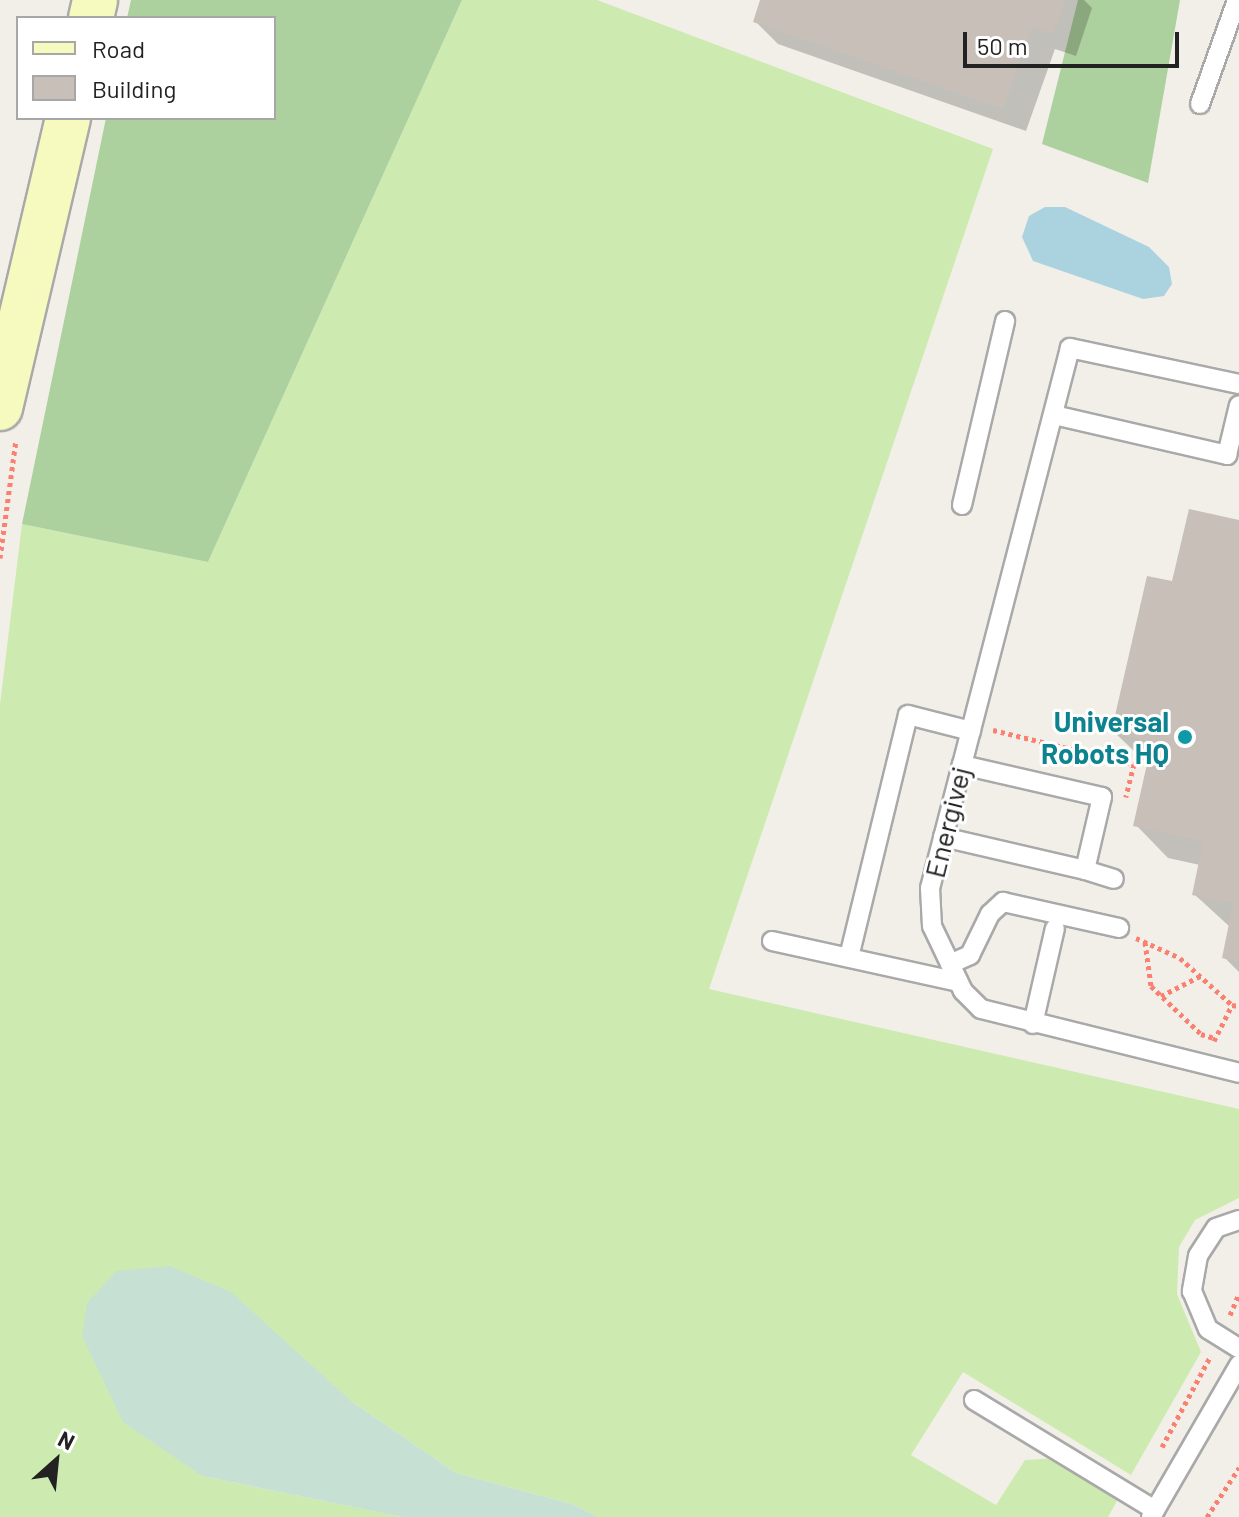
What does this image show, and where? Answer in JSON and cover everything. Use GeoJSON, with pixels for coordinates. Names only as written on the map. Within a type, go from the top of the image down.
{"type":"FeatureCollection","features":[{"type":"Feature","properties":{"kind":"street"},"geometry":{"type":"LineString","coordinates":[[0,408],[68,120]]}},
{"type":"Feature","properties":{"kind":"lane"},"geometry":{"type":"LineString","coordinates":[[1200,104],[1237,0]]}},
{"type":"Feature","properties":{"kind":"lane"},"geometry":{"type":"LineString","coordinates":[[962,505],[1005,321]]}},
{"type":"Feature","properties":{"kind":"lane","name":"Energivej"},"geometry":{"type":"LineString","coordinates":[[1239,384],[1070,348],[930,888],[932,926],[959,982],[981,1009],[1239,1073]]}},
{"type":"Feature","properties":{"kind":"lane"},"geometry":{"type":"LineString","coordinates":[[1054,415],[1227,455],[1236,432],[1239,405]]}},
{"type":"Feature","properties":{"kind":"lane"},"geometry":{"type":"LineString","coordinates":[[849,957],[908,715],[971,731]]}},
{"type":"Feature","properties":{"kind":"lane"},"geometry":{"type":"LineString","coordinates":[[962,765],[1102,797],[1085,870]]}},
{"type":"Feature","properties":{"kind":"lane"},"geometry":{"type":"LineString","coordinates":[[943,837],[1114,879]]}},
{"type":"Feature","properties":{"kind":"lane"},"geometry":{"type":"LineString","coordinates":[[950,964],[970,955],[990,914],[1003,902],[1119,928]]}},
{"type":"Feature","properties":{"kind":"lane"},"geometry":{"type":"LineString","coordinates":[[1033,1024],[1055,928]]}},
{"type":"Feature","properties":{"kind":"lane"},"geometry":{"type":"LineString","coordinates":[[772,941],[959,982]]}},
{"type":"Feature","properties":{"kind":"lane"},"geometry":{"type":"LineString","coordinates":[[1239,1220],[1216,1228],[1198,1256],[1192,1291],[1208,1329],[1239,1348]]}},
{"type":"Feature","properties":{"kind":"lane"},"geometry":{"type":"LineString","coordinates":[[974,1400],[1153,1514],[1239,1365]]}},
{"type":"Feature","properties":{"kind":"path"},"geometry":{"type":"LineString","coordinates":[[1145,942],[1151,986],[1201,1034],[1214,1038]]}},
{"type":"Feature","properties":{"kind":"path"},"geometry":{"type":"LineString","coordinates":[[1161,996],[1200,976]]}},
{"type":"Feature","properties":{"kind":"path"},"geometry":{"type":"LineString","coordinates":[[1208,1065],[1214,1038],[1232,1005],[1239,1006]]}},
{"type":"Feature","properties":{"kind":"path"},"geometry":{"type":"LineString","coordinates":[[1159,1457],[1221,1337],[1239,1294]]}},
{"type":"Feature","properties":{"kind":"path"},"geometry":{"type":"LineString","coordinates":[[1207,1517],[1239,1468]]}},
{"type":"Feature","properties":{"kind":"green space"},"geometry":{"type":"Polygon","coordinates":[[[131,0],[462,0],[208,562],[22,524],[106,120],[276,120],[276,16],[127,16],[131,0]]]}},
{"type":"Feature","properties":{"kind":"green space"},"geometry":{"type":"Polygon","coordinates":[[[462,0],[597,0],[993,149],[709,989],[1239,1109],[1239,1198],[1195,1220],[1179,1247],[1177,1294],[1201,1352],[1131,1475],[963,1372],[911,1455],[996,1505],[1025,1460],[1058,1458],[1118,1499],[1108,1517],[598,1517],[572,1504],[456,1473],[351,1401],[202,1476],[402,1517],[0,1517],[0,704],[22,524],[208,562],[462,0]]]}},
{"type":"Feature","properties":{"kind":"green space"},"geometry":{"type":"Polygon","coordinates":[[[1078,0],[1180,0],[1148,183],[1042,144],[1078,0]]]}},
{"type":"Feature","properties":{"kind":"green space"},"geometry":{"type":"Polygon","coordinates":[[[170,1266],[231,1292],[351,1401],[456,1473],[572,1504],[598,1517],[402,1517],[202,1476],[123,1422],[82,1336],[87,1303],[116,1271],[170,1266]]]}},
{"type":"Feature","properties":{"kind":"water"},"geometry":{"type":"Polygon","coordinates":[[[1045,207],[1065,207],[1149,247],[1169,267],[1172,284],[1164,296],[1143,299],[1033,261],[1022,237],[1029,216],[1045,207]]]}},
{"type":"Feature","properties":{"kind":"building"},"geometry":{"type":"Polygon","coordinates":[[[760,0],[1065,0],[1053,34],[1032,27],[1003,109],[753,22],[760,0]]]}},
{"type":"Feature","properties":{"kind":"building","name":"Universal Robots HQ"},"geometry":{"type":"Polygon","coordinates":[[[1189,509],[1239,520],[1239,962],[1222,958],[1233,904],[1192,895],[1203,842],[1133,826],[1152,742],[1111,733],[1147,576],[1172,581],[1189,509]]]}},
{"type":"Feature","properties":{"kind":"place","name":"Universal Robots HQ"},"geometry":{"type":"Point","coordinates":[1185,737]}}]}
